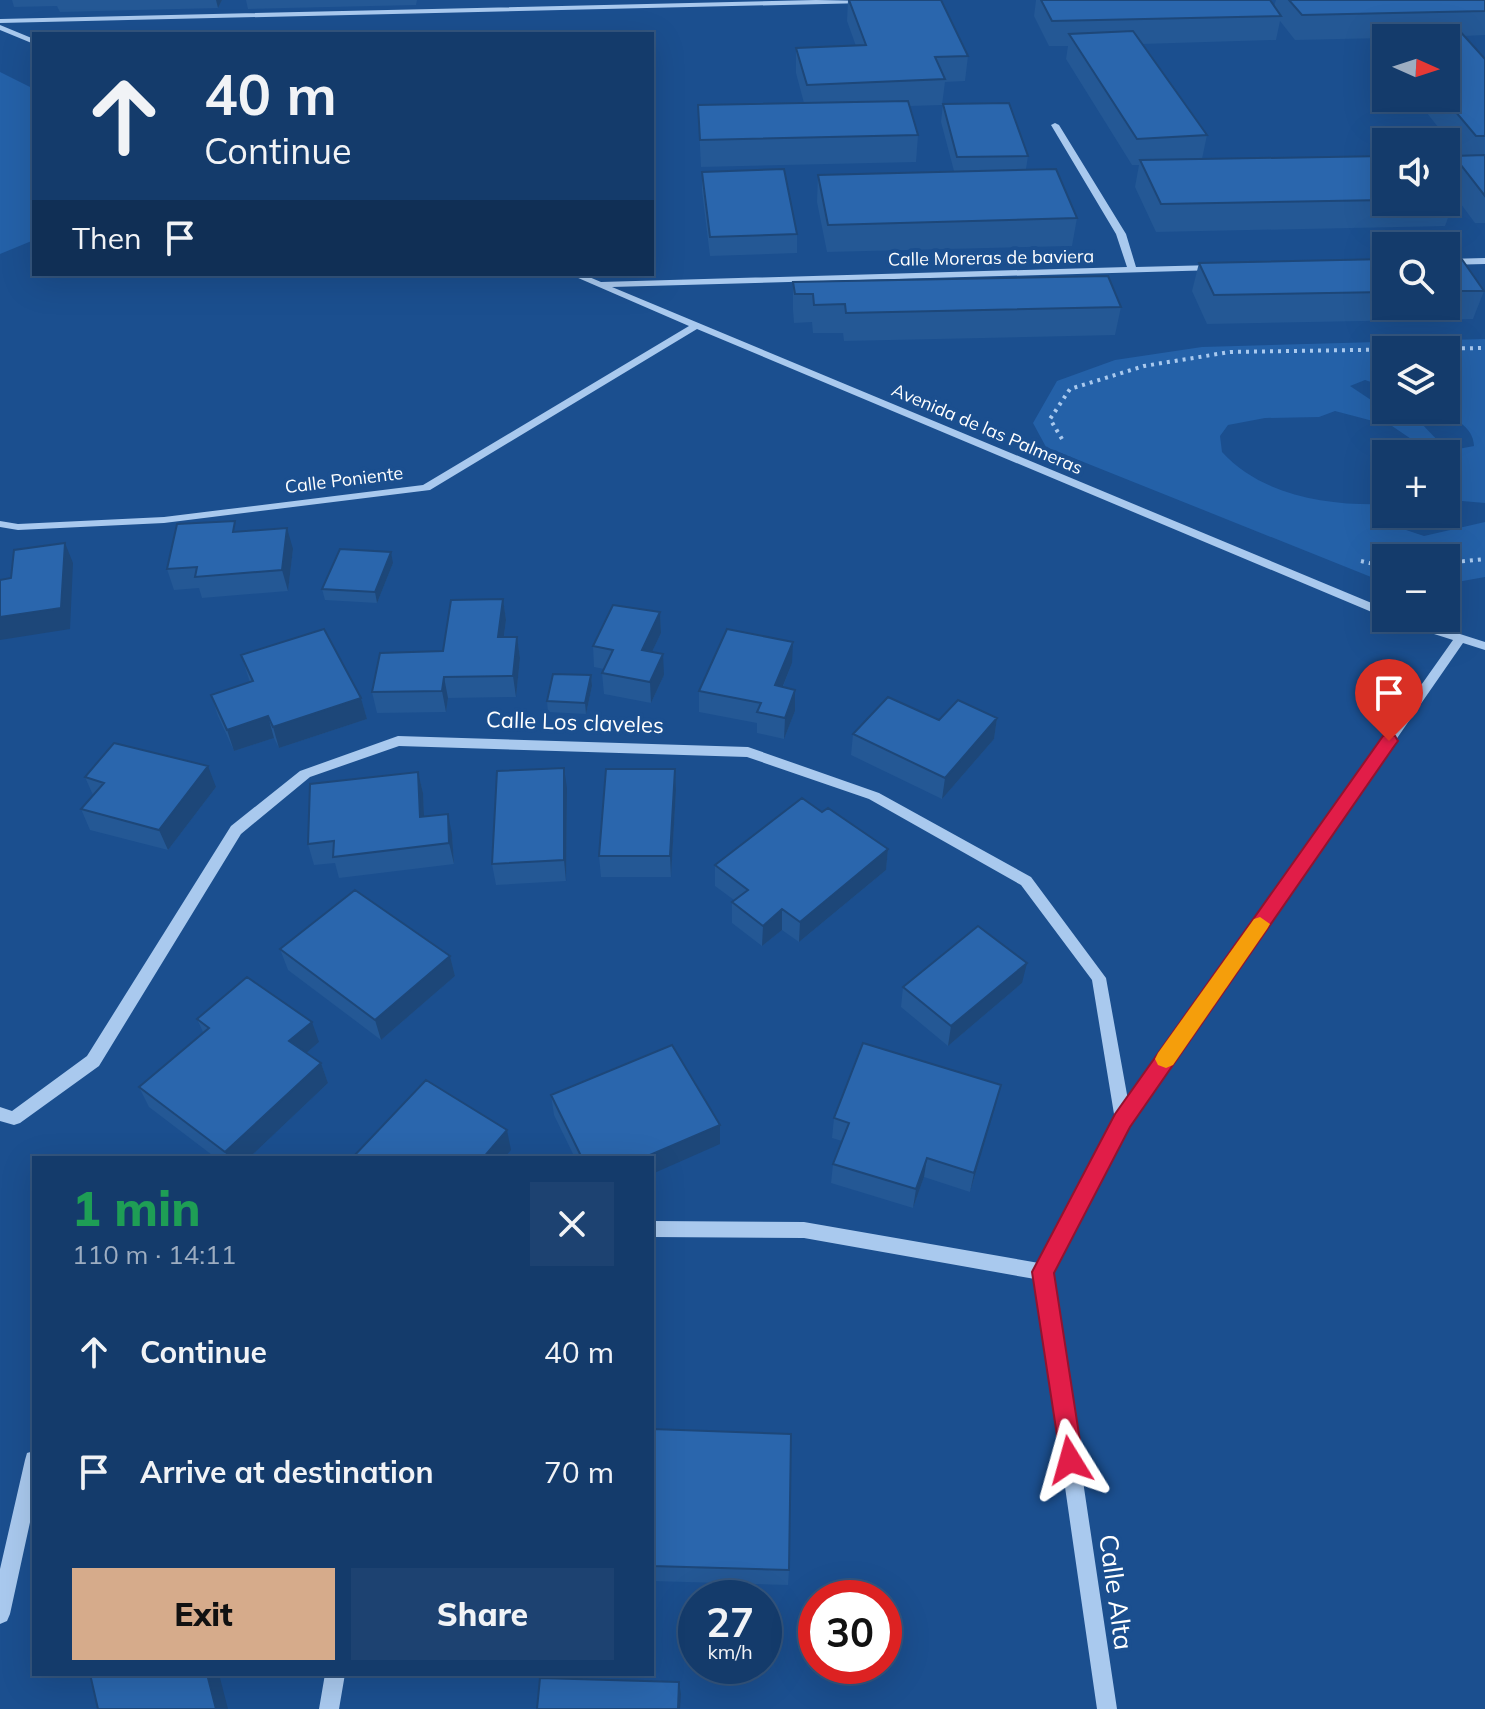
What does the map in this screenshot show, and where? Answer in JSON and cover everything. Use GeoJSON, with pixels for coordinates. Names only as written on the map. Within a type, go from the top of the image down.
{"type":"FeatureCollection","features":[{"type":"Feature","properties":{"kind":"street"},"geometry":{"type":"LineString","coordinates":[[0,21],[883,1]]}},
{"type":"Feature","properties":{"kind":"street"},"geometry":{"type":"LineString","coordinates":[[0,27],[32,41]]}},
{"type":"Feature","properties":{"kind":"street"},"geometry":{"type":"LineString","coordinates":[[1055,125],[1121,234],[1132,270]]}},
{"type":"Feature","properties":{"kind":"street"},"geometry":{"type":"LineString","coordinates":[[1460,262],[1485,261]]}},
{"type":"Feature","properties":{"kind":"street","name":"Calle Moreras de baviera"},"geometry":{"type":"LineString","coordinates":[[597,284],[1227,268]]}},
{"type":"Feature","properties":{"kind":"street","name":"Avenida de las Palmeras"},"geometry":{"type":"LineString","coordinates":[[579,276],[1372,608]]}},
{"type":"Feature","properties":{"kind":"street","name":"Calle Poniente"},"geometry":{"type":"LineString","coordinates":[[0,524],[18,527],[164,520],[426,488],[696,326]]}},
{"type":"Feature","properties":{"kind":"street"},"geometry":{"type":"LineString","coordinates":[[1439,632],[1485,646]]}},
{"type":"Feature","properties":{"kind":"street"},"geometry":{"type":"LineString","coordinates":[[654,1229],[804,1230],[1043,1272],[1123,1120],[1460,639]]}},
{"type":"Feature","properties":{"kind":"street","name":"Calle Los claveles"},"geometry":{"type":"LineString","coordinates":[[0,1114],[14,1118],[93,1061],[236,830],[305,774],[398,741],[748,752],[874,796],[1026,881],[1099,978],[1123,1120]]}},
{"type":"Feature","properties":{"kind":"street","name":"Calle Alta"},"geometry":{"type":"LineString","coordinates":[[1043,1272],[1107,1709]]}},
{"type":"Feature","properties":{"kind":"street"},"geometry":{"type":"LineString","coordinates":[[0,1614],[32,1469]]}},
{"type":"Feature","properties":{"kind":"street"},"geometry":{"type":"LineString","coordinates":[[329,1709],[335,1676]]}},
{"type":"Feature","properties":{"kind":"path"},"geometry":{"type":"LineString","coordinates":[[1069,450],[1050,419],[1070,389],[1144,366],[1230,352],[1485,348]]}},
{"type":"Feature","properties":{"kind":"path"},"geometry":{"type":"LineString","coordinates":[[1460,562],[1485,559]]}},
{"type":"Feature","properties":{"kind":"path"},"geometry":{"type":"LineString","coordinates":[[1358,560],[1372,564]]}},
{"type":"Feature","properties":{"kind":"shaded area"},"geometry":{"type":"Polygon","coordinates":[[[0,72],[32,88],[32,241],[0,254],[0,72]]]}},
{"type":"Feature","properties":{"kind":"shaded area"},"geometry":{"type":"Polygon","coordinates":[[[1485,339],[1485,503],[1462,501],[1460,449],[1474,446],[1470,433],[1460,424],[1460,340],[1485,339]]]}},
{"type":"Feature","properties":{"kind":"shaded area"},"geometry":{"type":"Polygon","coordinates":[[[1372,342],[1372,382],[1365,380],[1350,386],[1372,401],[1372,421],[1335,411],[1319,417],[1265,418],[1228,425],[1220,436],[1222,452],[1256,479],[1276,488],[1320,500],[1372,504],[1372,528],[1403,528],[1424,536],[1485,522],[1485,577],[1460,581],[1460,544],[1372,544],[1372,577],[1046,447],[1033,423],[1057,381],[1115,360],[1202,347],[1372,342]]]}},
{"type":"Feature","properties":{"kind":"shaded area"},"geometry":{"type":"Polygon","coordinates":[[[1384,424],[1422,424],[1437,440],[1413,440],[1384,424]]]}},
{"type":"Feature","properties":{"kind":"building"},"geometry":{"type":"Polygon","coordinates":[[[849,0],[941,0],[968,56],[935,57],[945,79],[807,85],[796,48],[866,45],[849,0]]]}},
{"type":"Feature","properties":{"kind":"building"},"geometry":{"type":"Polygon","coordinates":[[[1041,0],[1270,0],[1281,16],[1052,21],[1041,0]]]}},
{"type":"Feature","properties":{"kind":"building"},"geometry":{"type":"Polygon","coordinates":[[[1289,0],[1485,0],[1485,11],[1302,15],[1289,0]]]}},
{"type":"Feature","properties":{"kind":"building"},"geometry":{"type":"Polygon","coordinates":[[[1133,31],[1207,135],[1137,139],[1069,34],[1133,31]]]}},
{"type":"Feature","properties":{"kind":"building"},"geometry":{"type":"Polygon","coordinates":[[[1460,31],[1485,59],[1485,136],[1476,136],[1456,112],[1460,112],[1460,31]]]}},
{"type":"Feature","properties":{"kind":"building"},"geometry":{"type":"Polygon","coordinates":[[[908,101],[918,135],[700,140],[698,105],[908,101]]]}},
{"type":"Feature","properties":{"kind":"building"},"geometry":{"type":"Polygon","coordinates":[[[1009,103],[1028,156],[957,157],[943,104],[1009,103]]]}},
{"type":"Feature","properties":{"kind":"building"},"geometry":{"type":"Polygon","coordinates":[[[1485,155],[1485,196],[1460,164],[1460,156],[1485,155]]]}},
{"type":"Feature","properties":{"kind":"building"},"geometry":{"type":"Polygon","coordinates":[[[1372,156],[1372,200],[1161,204],[1140,160],[1372,156]]]}},
{"type":"Feature","properties":{"kind":"building"},"geometry":{"type":"Polygon","coordinates":[[[784,169],[797,234],[710,237],[702,172],[784,169]]]}},
{"type":"Feature","properties":{"kind":"building"},"geometry":{"type":"Polygon","coordinates":[[[1056,169],[1077,218],[828,225],[818,175],[1056,169]]]}},
{"type":"Feature","properties":{"kind":"building"},"geometry":{"type":"Polygon","coordinates":[[[1460,258],[1461,258],[1484,291],[1460,291],[1460,258]]]}},
{"type":"Feature","properties":{"kind":"building"},"geometry":{"type":"Polygon","coordinates":[[[1372,259],[1372,292],[1214,295],[1199,263],[1372,259]]]}},
{"type":"Feature","properties":{"kind":"building"},"geometry":{"type":"Polygon","coordinates":[[[1108,276],[1121,307],[846,313],[845,304],[814,305],[813,294],[795,294],[793,282],[1108,276]]]}},
{"type":"Feature","properties":{"kind":"building"},"geometry":{"type":"Polygon","coordinates":[[[235,521],[233,532],[287,528],[282,570],[195,577],[197,567],[167,569],[177,524],[235,521]]]}},
{"type":"Feature","properties":{"kind":"building"},"geometry":{"type":"Polygon","coordinates":[[[65,543],[61,608],[0,617],[0,580],[11,578],[14,550],[65,543]]]}},
{"type":"Feature","properties":{"kind":"building"},"geometry":{"type":"Polygon","coordinates":[[[340,549],[391,552],[375,592],[322,589],[340,549]]]}},
{"type":"Feature","properties":{"kind":"building"},"geometry":{"type":"Polygon","coordinates":[[[503,599],[498,637],[517,637],[513,676],[444,677],[442,691],[372,692],[380,653],[443,651],[451,600],[503,599]]]}},
{"type":"Feature","properties":{"kind":"building"},"geometry":{"type":"Polygon","coordinates":[[[613,605],[660,612],[642,650],[663,654],[650,682],[602,673],[613,650],[593,646],[613,605]]]}},
{"type":"Feature","properties":{"kind":"building"},"geometry":{"type":"Polygon","coordinates":[[[324,629],[361,698],[273,727],[268,716],[227,730],[211,695],[253,681],[241,655],[324,629]]]}},
{"type":"Feature","properties":{"kind":"building"},"geometry":{"type":"Polygon","coordinates":[[[727,629],[793,642],[775,685],[795,690],[785,718],[757,712],[761,703],[699,691],[727,629]]]}},
{"type":"Feature","properties":{"kind":"building"},"geometry":{"type":"Polygon","coordinates":[[[553,674],[591,675],[585,703],[547,701],[553,674]]]}},
{"type":"Feature","properties":{"kind":"building"},"geometry":{"type":"Polygon","coordinates":[[[888,697],[939,720],[958,700],[997,718],[945,778],[853,734],[888,697]]]}},
{"type":"Feature","properties":{"kind":"building"},"geometry":{"type":"Polygon","coordinates":[[[114,743],[208,766],[159,830],[81,809],[104,783],[85,777],[114,743]]]}},
{"type":"Feature","properties":{"kind":"building"},"geometry":{"type":"Polygon","coordinates":[[[564,768],[564,860],[492,864],[497,771],[564,768]]]}},
{"type":"Feature","properties":{"kind":"building"},"geometry":{"type":"Polygon","coordinates":[[[606,769],[675,769],[670,856],[599,856],[606,769]]]}},
{"type":"Feature","properties":{"kind":"building"},"geometry":{"type":"Polygon","coordinates":[[[418,772],[420,817],[448,814],[449,843],[333,857],[334,841],[308,844],[310,784],[418,772]]]}},
{"type":"Feature","properties":{"kind":"building"},"geometry":{"type":"Polygon","coordinates":[[[802,798],[822,812],[828,808],[888,849],[800,922],[782,909],[763,926],[732,902],[748,890],[715,865],[802,798]]]}},
{"type":"Feature","properties":{"kind":"building"},"geometry":{"type":"Polygon","coordinates":[[[355,890],[450,956],[375,1020],[280,949],[355,890]]]}},
{"type":"Feature","properties":{"kind":"building"},"geometry":{"type":"Polygon","coordinates":[[[978,926],[1027,963],[951,1026],[903,987],[978,926]]]}},
{"type":"Feature","properties":{"kind":"building"},"geometry":{"type":"Polygon","coordinates":[[[247,977],[312,1022],[289,1041],[321,1063],[225,1152],[139,1087],[209,1028],[197,1019],[247,977]]]}},
{"type":"Feature","properties":{"kind":"building"},"geometry":{"type":"Polygon","coordinates":[[[863,1043],[1001,1085],[974,1173],[927,1158],[916,1189],[833,1164],[849,1123],[834,1118],[863,1043]]]}},
{"type":"Feature","properties":{"kind":"building"},"geometry":{"type":"Polygon","coordinates":[[[672,1045],[720,1125],[648,1156],[581,1156],[551,1095],[672,1045]]]}},
{"type":"Feature","properties":{"kind":"building"},"geometry":{"type":"Polygon","coordinates":[[[426,1080],[507,1130],[485,1156],[354,1156],[426,1080]]]}},
{"type":"Feature","properties":{"kind":"building"},"geometry":{"type":"Polygon","coordinates":[[[654,1429],[791,1434],[789,1570],[654,1566],[654,1429]]]}},
{"type":"Feature","properties":{"kind":"building"},"geometry":{"type":"Polygon","coordinates":[[[90,1676],[208,1676],[216,1709],[98,1709],[90,1676]]]}},
{"type":"Feature","properties":{"kind":"building"},"geometry":{"type":"Polygon","coordinates":[[[540,1678],[679,1684],[678,1709],[537,1709],[540,1678]]]}},
{"type":"Feature","properties":{"kind":"slow traffic"},"geometry":{"type":"LineString","coordinates":[[1166,1059],[1260,924]]}},
{"type":"Feature","properties":{"kind":"route"},"geometry":{"type":"LineString","coordinates":[[1070,1460],[1043,1272],[1123,1120],[1389,741]]}}]}
